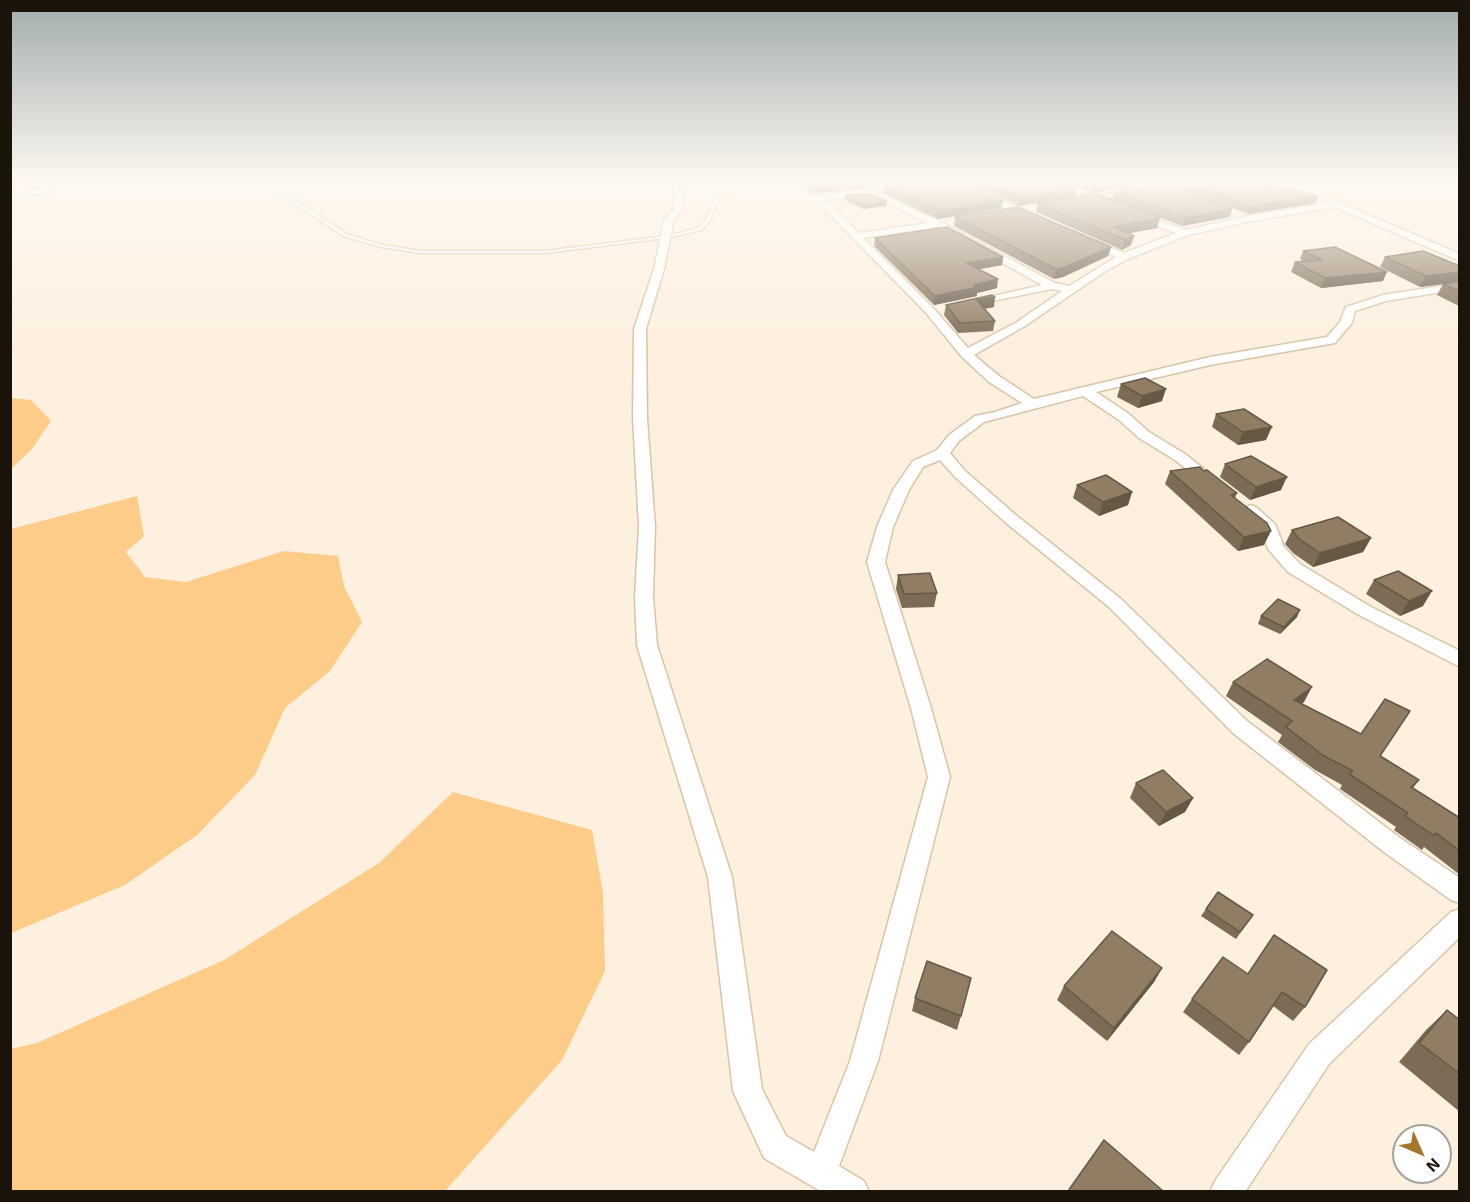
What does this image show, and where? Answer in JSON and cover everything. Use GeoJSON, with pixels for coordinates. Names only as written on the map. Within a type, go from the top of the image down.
{"type":"FeatureCollection","features":[{"type":"Feature","properties":{"kind":"street"},"geometry":{"type":"LineString","coordinates":[[666,238],[659,269],[640,329],[640,418],[646,527],[644,597],[647,645],[720,877],[748,1091],[775,1147],[853,1191]]}},
{"type":"Feature","properties":{"kind":"street"},"geometry":{"type":"LineString","coordinates":[[858,238],[936,310],[966,354],[993,379],[1032,404]]}},
{"type":"Feature","properties":{"kind":"street"},"geometry":{"type":"LineString","coordinates":[[964,238],[1052,286],[1072,290]]}},
{"type":"Feature","properties":{"kind":"street"},"geometry":{"type":"LineString","coordinates":[[1082,238],[1124,257]]}},
{"type":"Feature","properties":{"kind":"street"},"geometry":{"type":"LineString","coordinates":[[966,354],[1021,324],[1100,270],[1124,257],[1172,238]]}},
{"type":"Feature","properties":{"kind":"street"},"geometry":{"type":"LineString","coordinates":[[1415,238],[1460,258]]}},
{"type":"Feature","properties":{"kind":"street"},"geometry":{"type":"LineString","coordinates":[[962,305],[1052,286]]}},
{"type":"Feature","properties":{"kind":"street"},"geometry":{"type":"LineString","coordinates":[[820,1173],[864,1061],[939,777],[921,708],[876,562],[885,527],[902,490],[918,464],[942,453],[954,438],[980,419],[998,416],[1032,404],[1210,361],[1330,340],[1346,323],[1350,309],[1383,298],[1460,286]]}},
{"type":"Feature","properties":{"kind":"street"},"geometry":{"type":"LineString","coordinates":[[1085,391],[1124,417],[1144,435],[1180,457],[1269,527],[1276,549],[1294,568],[1365,612],[1438,646],[1460,660]]}},
{"type":"Feature","properties":{"kind":"street"},"geometry":{"type":"LineString","coordinates":[[942,453],[960,474],[1011,519],[1115,603],[1240,726],[1392,845],[1460,892]]}},
{"type":"Feature","properties":{"kind":"street"},"geometry":{"type":"LineString","coordinates":[[1226,1191],[1319,1054],[1460,920]]}},
{"type":"Feature","properties":{"kind":"lane"},"geometry":{"type":"LineString","coordinates":[[355,238],[381,246],[421,252],[545,252],[657,238]]}},
{"type":"Feature","properties":{"kind":"shaded area"},"geometry":{"type":"Polygon","coordinates":[[[11,398],[31,400],[51,421],[32,449],[11,469],[11,398]]]}},
{"type":"Feature","properties":{"kind":"shaded area"},"geometry":{"type":"Polygon","coordinates":[[[137,496],[144,536],[126,552],[145,577],[186,582],[284,551],[338,556],[344,586],[362,622],[330,671],[285,708],[255,775],[197,835],[125,885],[11,933],[11,529],[137,496]]]}},
{"type":"Feature","properties":{"kind":"shaded area"},"geometry":{"type":"Polygon","coordinates":[[[453,792],[592,830],[603,893],[605,971],[562,1060],[445,1191],[11,1191],[11,1049],[37,1043],[224,960],[379,863],[453,792]]]}},
{"type":"Feature","properties":{"kind":"building"},"geometry":{"type":"Polygon","coordinates":[[[875,238],[968,238],[1003,257],[966,263],[998,279],[974,285],[978,287],[935,296],[875,238]]]}},
{"type":"Feature","properties":{"kind":"building"},"geometry":{"type":"Polygon","coordinates":[[[996,238],[1090,238],[1111,247],[1056,269],[996,238]]]}},
{"type":"Feature","properties":{"kind":"building"},"geometry":{"type":"Polygon","coordinates":[[[1335,247],[1387,272],[1325,278],[1295,262],[1322,260],[1303,251],[1335,247]]]}},
{"type":"Feature","properties":{"kind":"building"},"geometry":{"type":"Polygon","coordinates":[[[1423,251],[1460,266],[1460,272],[1426,276],[1385,257],[1423,251]]]}},
{"type":"Feature","properties":{"kind":"building"},"geometry":{"type":"Polygon","coordinates":[[[1460,281],[1460,292],[1443,284],[1460,281]]]}},
{"type":"Feature","properties":{"kind":"building"},"geometry":{"type":"Polygon","coordinates":[[[992,295],[995,297],[977,300],[995,321],[960,323],[946,305],[992,295]]]}},
{"type":"Feature","properties":{"kind":"building"},"geometry":{"type":"Polygon","coordinates":[[[1145,378],[1166,389],[1142,396],[1121,384],[1145,378]]]}},
{"type":"Feature","properties":{"kind":"building"},"geometry":{"type":"Polygon","coordinates":[[[1244,409],[1272,427],[1243,432],[1216,414],[1244,409]]]}},
{"type":"Feature","properties":{"kind":"building"},"geometry":{"type":"Polygon","coordinates":[[[1251,456],[1287,477],[1256,487],[1225,464],[1251,456]]]}},
{"type":"Feature","properties":{"kind":"building"},"geometry":{"type":"Polygon","coordinates":[[[1200,467],[1237,493],[1231,495],[1267,523],[1271,531],[1244,537],[1170,471],[1200,467]]]}},
{"type":"Feature","properties":{"kind":"building"},"geometry":{"type":"Polygon","coordinates":[[[1106,475],[1132,492],[1103,502],[1077,485],[1106,475]]]}},
{"type":"Feature","properties":{"kind":"building"},"geometry":{"type":"Polygon","coordinates":[[[1338,517],[1371,538],[1320,553],[1299,539],[1292,530],[1338,517]]]}},
{"type":"Feature","properties":{"kind":"building"},"geometry":{"type":"Polygon","coordinates":[[[1398,571],[1432,591],[1409,601],[1374,580],[1398,571]]]}},
{"type":"Feature","properties":{"kind":"building"},"geometry":{"type":"Polygon","coordinates":[[[930,573],[937,593],[904,594],[898,575],[930,573]]]}},
{"type":"Feature","properties":{"kind":"building"},"geometry":{"type":"Polygon","coordinates":[[[1278,599],[1300,610],[1284,627],[1261,616],[1278,599]]]}},
{"type":"Feature","properties":{"kind":"building"},"geometry":{"type":"Polygon","coordinates":[[[1267,659],[1312,687],[1294,700],[1361,734],[1385,699],[1410,711],[1380,756],[1419,780],[1411,787],[1460,818],[1460,851],[1436,833],[1433,835],[1405,816],[1408,813],[1349,774],[1353,771],[1324,756],[1286,727],[1292,721],[1233,682],[1267,659]]]}},
{"type":"Feature","properties":{"kind":"building"},"geometry":{"type":"Polygon","coordinates":[[[1163,770],[1193,798],[1166,812],[1136,783],[1163,770]]]}},
{"type":"Feature","properties":{"kind":"building"},"geometry":{"type":"Polygon","coordinates":[[[1218,892],[1253,915],[1240,932],[1206,909],[1218,892]]]}},
{"type":"Feature","properties":{"kind":"building"},"geometry":{"type":"Polygon","coordinates":[[[1112,931],[1162,968],[1114,1028],[1064,986],[1112,931]]]}},
{"type":"Feature","properties":{"kind":"building"},"geometry":{"type":"Polygon","coordinates":[[[1274,935],[1327,970],[1305,1007],[1282,992],[1249,1042],[1192,999],[1223,957],[1248,974],[1274,935]]]}},
{"type":"Feature","properties":{"kind":"building"},"geometry":{"type":"Polygon","coordinates":[[[927,961],[971,978],[961,1016],[915,998],[927,961]]]}},
{"type":"Feature","properties":{"kind":"building"},"geometry":{"type":"Polygon","coordinates":[[[1447,1010],[1460,1020],[1460,1074],[1419,1043],[1447,1010]]]}},
{"type":"Feature","properties":{"kind":"building"},"geometry":{"type":"Polygon","coordinates":[[[1104,1140],[1163,1191],[1068,1191],[1104,1140]]]}}]}
